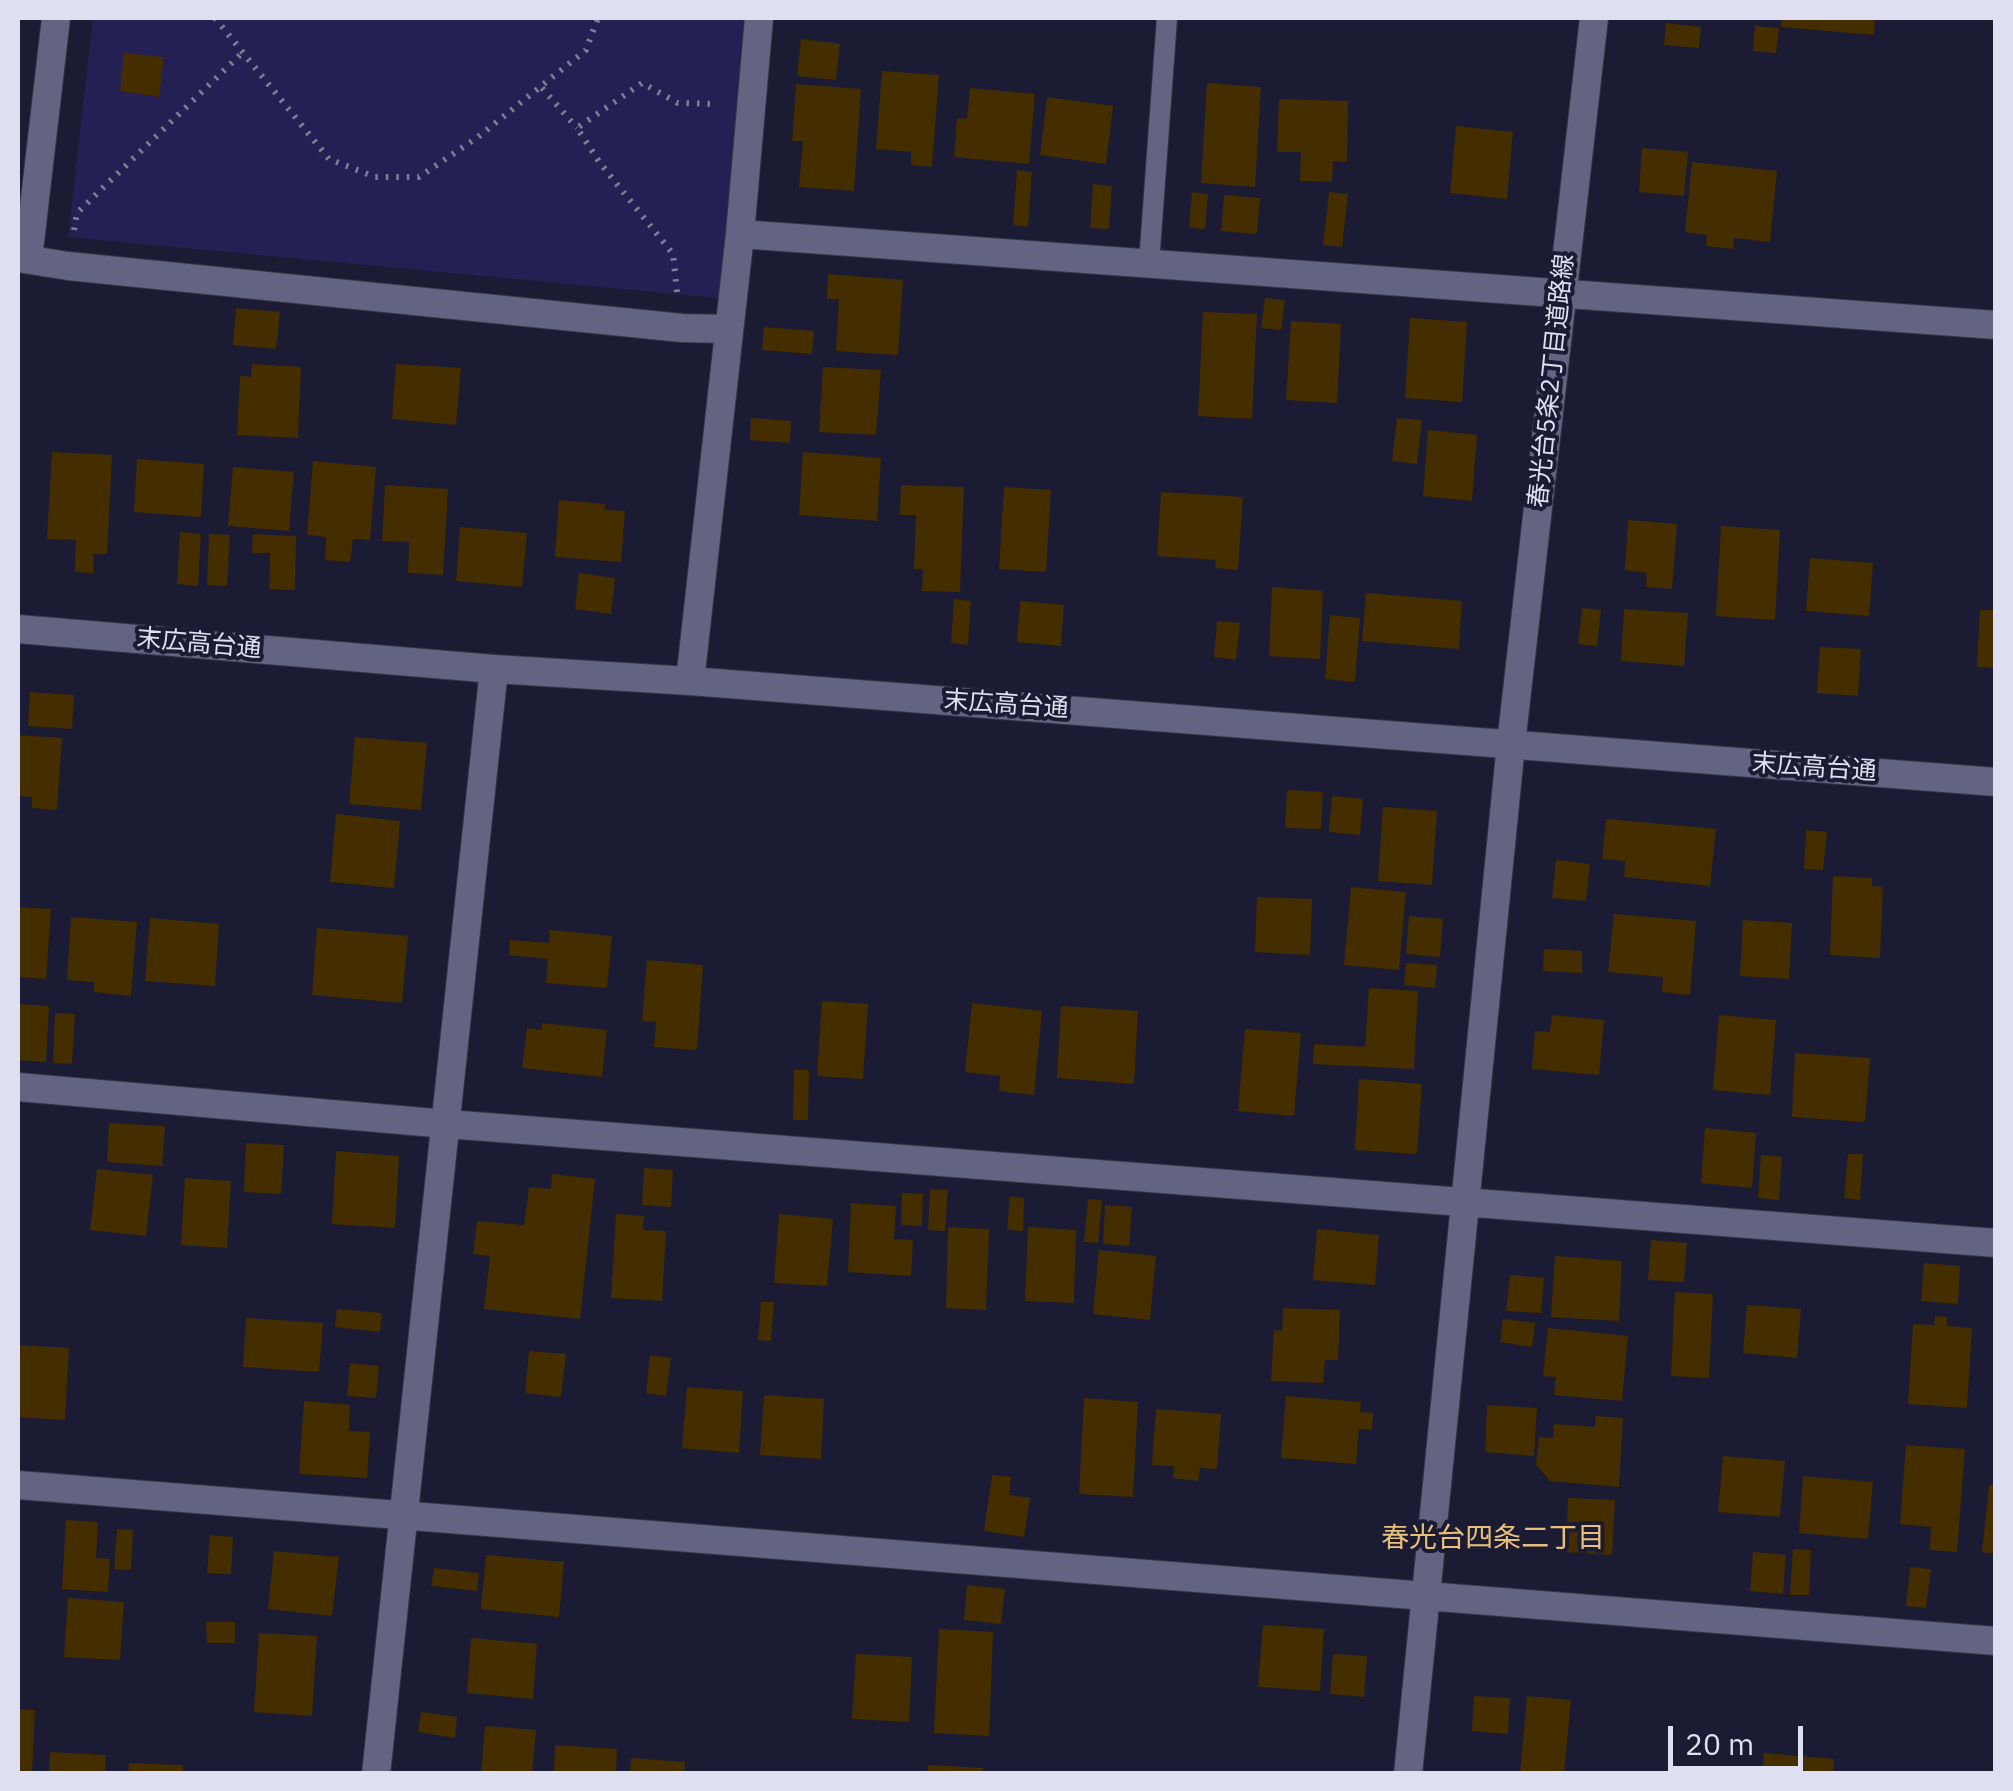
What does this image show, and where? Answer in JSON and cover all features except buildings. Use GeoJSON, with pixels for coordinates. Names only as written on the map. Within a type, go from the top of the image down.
{"type":"FeatureCollection","features":[{"type":"Feature","properties":{"kind":"street"},"geometry":{"type":"LineString","coordinates":[[56,18],[23,258],[68,266],[682,328],[729,329]]}},
{"type":"Feature","properties":{"kind":"street"},"geometry":{"type":"LineString","coordinates":[[690,681],[740,234],[759,18]]}},
{"type":"Feature","properties":{"kind":"street","name":"春光台5条2丁目道路線"},"geometry":{"type":"LineString","coordinates":[[1408,1774],[1463,1202],[1594,18]]}},
{"type":"Feature","properties":{"kind":"street"},"geometry":{"type":"LineString","coordinates":[[740,234],[1996,324]]}},
{"type":"Feature","properties":{"kind":"street","name":"末広高台通"},"geometry":{"type":"LineString","coordinates":[[18,629],[494,669],[1996,782]]}},
{"type":"Feature","properties":{"kind":"street"},"geometry":{"type":"LineString","coordinates":[[376,1774],[494,669]]}},
{"type":"Feature","properties":{"kind":"street"},"geometry":{"type":"LineString","coordinates":[[18,1087],[447,1124],[1996,1243]]}},
{"type":"Feature","properties":{"kind":"street"},"geometry":{"type":"LineString","coordinates":[[18,1485],[1996,1641]]}},
{"type":"Feature","properties":{"kind":"lane"},"geometry":{"type":"LineString","coordinates":[[1148,263],[1166,18]]}},
{"type":"Feature","properties":{"kind":"path"},"geometry":{"type":"LineString","coordinates":[[215,18],[330,160],[374,177],[419,177],[542,88],[586,50],[598,18]]}},
{"type":"Feature","properties":{"kind":"path"},"geometry":{"type":"LineString","coordinates":[[68,266],[77,213],[243,52]]}},
{"type":"Feature","properties":{"kind":"path"},"geometry":{"type":"LineString","coordinates":[[577,128],[642,82],[678,103],[750,108]]}},
{"type":"Feature","properties":{"kind":"path"},"geometry":{"type":"LineString","coordinates":[[542,88],[672,254],[682,328]]}},
{"type":"Feature","properties":{"kind":"shaded area"},"geometry":{"type":"Polygon","coordinates":[[[93,18],[757,18],[728,299],[68,237],[93,18]]]}},
{"type":"Feature","properties":{"kind":"district","name":"春光台四条二丁目"},"geometry":{"type":"Point","coordinates":[1493,1539]}}]}
